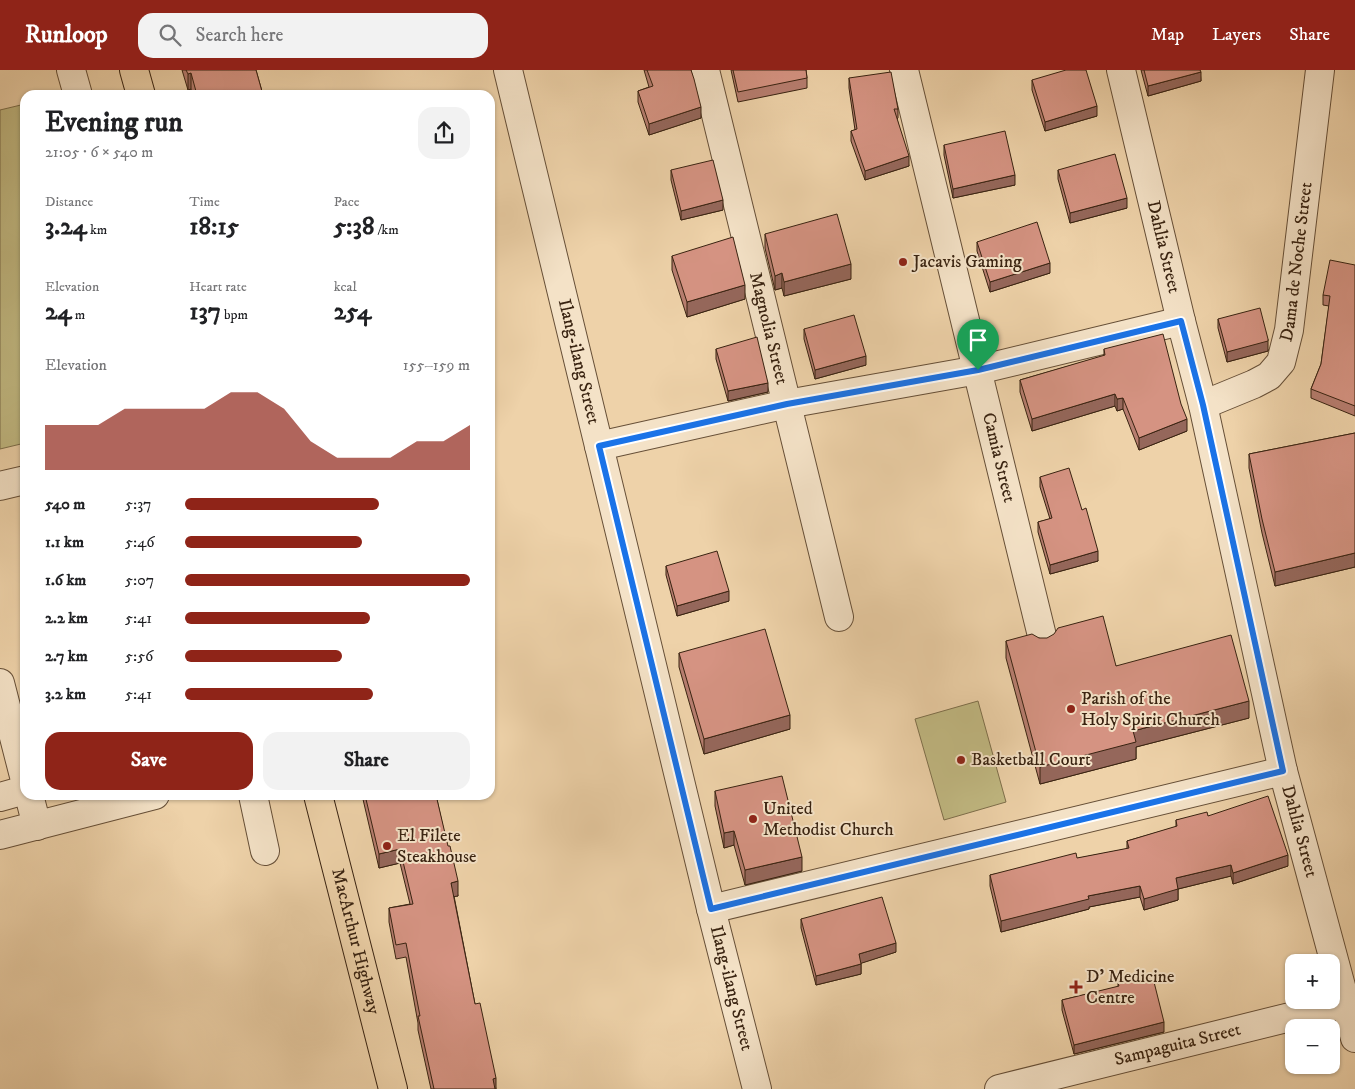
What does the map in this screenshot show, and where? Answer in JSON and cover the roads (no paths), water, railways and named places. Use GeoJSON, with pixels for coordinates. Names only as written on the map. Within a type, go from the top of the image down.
{"type":"FeatureCollection","features":[{"type":"Feature","properties":{"kind":"highway"},"geometry":{"type":"LineString","coordinates":[[134,70],[139,90]]}},
{"type":"Feature","properties":{"kind":"highway","name":"MacArthur Highway"},"geometry":{"type":"LineString","coordinates":[[319,800],[393,1089]]}},
{"type":"Feature","properties":{"kind":"street"},"geometry":{"type":"LineString","coordinates":[[71,70],[77,90]]}},
{"type":"Feature","properties":{"kind":"street","name":"Ilang-ilang Street"},"geometry":{"type":"LineString","coordinates":[[508,70],[711,909],[757,1089]]}},
{"type":"Feature","properties":{"kind":"street","name":"Magnolia Street"},"geometry":{"type":"LineString","coordinates":[[705,70],[839,617]]}},
{"type":"Feature","properties":{"kind":"street","name":"Camia Street"},"geometry":{"type":"LineString","coordinates":[[904,70],[1043,640]]}},
{"type":"Feature","properties":{"kind":"street","name":"Dahlia Street"},"geometry":{"type":"LineString","coordinates":[[1121,70],[1203,405],[1283,771],[1350,1003],[1355,1038]]}},
{"type":"Feature","properties":{"kind":"street","name":"Dama de Noche Street"},"geometry":{"type":"LineString","coordinates":[[1203,405],[1269,376],[1281,362],[1289,330],[1320,70]]}},
{"type":"Feature","properties":{"kind":"street"},"geometry":{"type":"LineString","coordinates":[[599,446],[787,404],[978,370],[1181,321]]}},
{"type":"Feature","properties":{"kind":"street"},"geometry":{"type":"LineString","coordinates":[[0,486],[20,481]]}},
{"type":"Feature","properties":{"kind":"street"},"geometry":{"type":"LineString","coordinates":[[0,683],[20,761]]}},
{"type":"Feature","properties":{"kind":"street"},"geometry":{"type":"LineString","coordinates":[[711,909],[1283,771]]}},
{"type":"Feature","properties":{"kind":"street"},"geometry":{"type":"LineString","coordinates":[[0,796],[20,791]]}},
{"type":"Feature","properties":{"kind":"street"},"geometry":{"type":"LineString","coordinates":[[30,800],[37,826]]}},
{"type":"Feature","properties":{"kind":"street"},"geometry":{"type":"LineString","coordinates":[[0,836],[137,800]]}},
{"type":"Feature","properties":{"kind":"street"},"geometry":{"type":"LineString","coordinates":[[254,800],[265,851]]}},
{"type":"Feature","properties":{"kind":"street","name":"Sampaguita Street"},"geometry":{"type":"LineString","coordinates":[[999,1089],[1350,1003]]}},
{"type":"Feature","properties":{"kind":"place","name":"Jacavis Gaming"},"geometry":{"type":"Point","coordinates":[903,262]}},
{"type":"Feature","properties":{"kind":"place","name":"Parish of the Holy Spirit Church"},"geometry":{"type":"Point","coordinates":[1071,709]}},
{"type":"Feature","properties":{"kind":"place","name":"Basketball Court"},"geometry":{"type":"Point","coordinates":[961,760]}},
{"type":"Feature","properties":{"kind":"place","name":"United Methodist Church"},"geometry":{"type":"Point","coordinates":[753,819]}},
{"type":"Feature","properties":{"kind":"place","name":"El Filete Steakhouse"},"geometry":{"type":"Point","coordinates":[387,846]}},
{"type":"Feature","properties":{"kind":"place","name":"D' Medicine Centre"},"geometry":{"type":"Point","coordinates":[1076,987]}}]}
